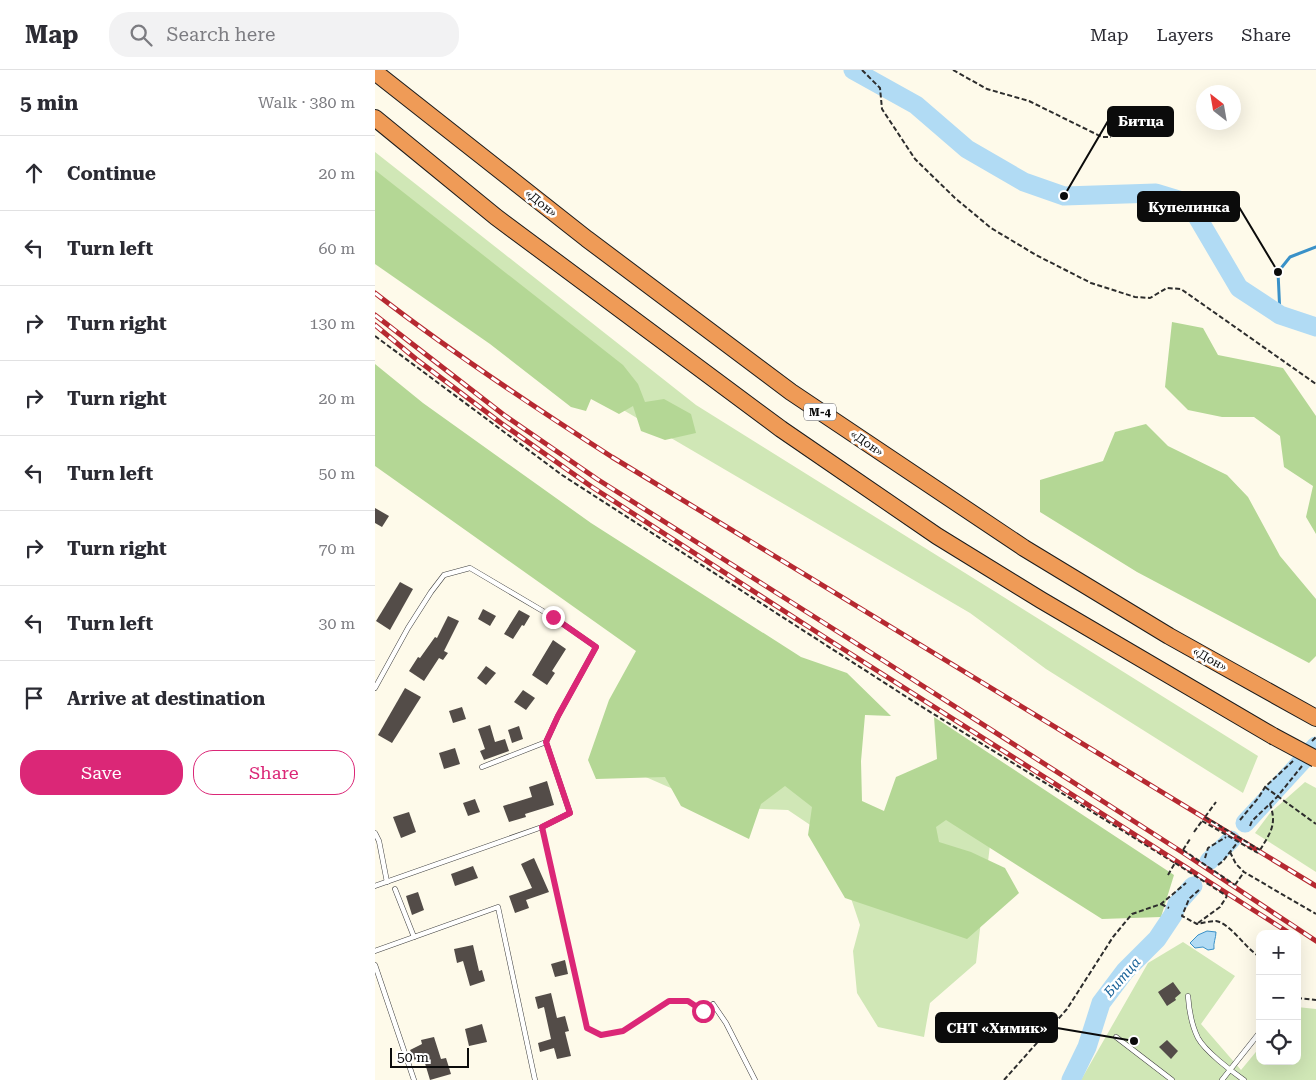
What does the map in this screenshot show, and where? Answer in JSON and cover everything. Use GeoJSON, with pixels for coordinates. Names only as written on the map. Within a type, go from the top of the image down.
{"type":"FeatureCollection","features":[{"type":"Feature","properties":{"kind":"highway","name":"«Дон»"},"geometry":{"type":"LineString","coordinates":[[375,72],[587,239],[791,392],[1024,548],[1169,636],[1316,718]]}},
{"type":"Feature","properties":{"kind":"highway"},"geometry":{"type":"LineString","coordinates":[[375,118],[495,217],[781,428],[937,536],[1041,600],[1273,736],[1316,759]]}},
{"type":"Feature","properties":{"kind":"lane"},"geometry":{"type":"LineString","coordinates":[[375,688],[408,628],[431,592],[444,576],[470,568],[553,617],[596,647],[546,742],[570,813],[542,827],[375,886]]}},
{"type":"Feature","properties":{"kind":"lane"},"geometry":{"type":"LineString","coordinates":[[482,767],[546,742]]}},
{"type":"Feature","properties":{"kind":"lane"},"geometry":{"type":"LineString","coordinates":[[375,833],[379,841],[387,882]]}},
{"type":"Feature","properties":{"kind":"lane"},"geometry":{"type":"LineString","coordinates":[[395,889],[414,937]]}},
{"type":"Feature","properties":{"kind":"lane"},"geometry":{"type":"LineString","coordinates":[[375,951],[498,907],[535,1080]]}},
{"type":"Feature","properties":{"kind":"lane"},"geometry":{"type":"LineString","coordinates":[[375,965],[414,1080]]}},
{"type":"Feature","properties":{"kind":"lane"},"geometry":{"type":"LineString","coordinates":[[1188,996],[1189,1007],[1199,1039],[1229,1070],[1244,1080]]}},
{"type":"Feature","properties":{"kind":"lane"},"geometry":{"type":"LineString","coordinates":[[713,1004],[726,1023],[755,1080]]}},
{"type":"Feature","properties":{"kind":"lane"},"geometry":{"type":"LineString","coordinates":[[1116,1037],[1171,1080]]}},
{"type":"Feature","properties":{"kind":"lane"},"geometry":{"type":"LineString","coordinates":[[1222,1080],[1256,1037]]}},
{"type":"Feature","properties":{"kind":"path"},"geometry":{"type":"LineString","coordinates":[[862,70],[880,88],[882,109],[915,159],[955,198],[991,228],[1036,255],[1091,283],[1135,297],[1150,298],[1167,288],[1181,289],[1316,384]]}},
{"type":"Feature","properties":{"kind":"path"},"geometry":{"type":"LineString","coordinates":[[953,70],[987,89],[1029,101],[1102,138],[1111,138]]}},
{"type":"Feature","properties":{"kind":"path"},"geometry":{"type":"LineString","coordinates":[[375,336],[562,475],[919,705],[1227,896],[1220,907],[1197,924]]}},
{"type":"Feature","properties":{"kind":"path"},"geometry":{"type":"LineString","coordinates":[[1310,744],[1316,737]]}},
{"type":"Feature","properties":{"kind":"path"},"geometry":{"type":"LineString","coordinates":[[1240,820],[1259,797],[1265,786],[1297,757]]}},
{"type":"Feature","properties":{"kind":"path"},"geometry":{"type":"LineString","coordinates":[[1250,826],[1252,821],[1289,783]]}},
{"type":"Feature","properties":{"kind":"path"},"geometry":{"type":"LineString","coordinates":[[1265,786],[1316,824]]}},
{"type":"Feature","properties":{"kind":"path"},"geometry":{"type":"LineString","coordinates":[[1216,802],[1205,817],[1260,850],[1269,836],[1275,817],[1270,803]]}},
{"type":"Feature","properties":{"kind":"path"},"geometry":{"type":"LineString","coordinates":[[1194,832],[1202,821],[1258,853]]}},
{"type":"Feature","properties":{"kind":"path"},"geometry":{"type":"LineString","coordinates":[[542,827],[587,1028],[601,1035],[623,1031],[669,1001],[688,1001],[726,1023]]}},
{"type":"Feature","properties":{"kind":"path"},"geometry":{"type":"LineString","coordinates":[[1205,858],[1208,848],[1226,837]]}},
{"type":"Feature","properties":{"kind":"path"},"geometry":{"type":"LineString","coordinates":[[1190,839],[1183,850],[1235,885],[1244,872]]}},
{"type":"Feature","properties":{"kind":"path"},"geometry":{"type":"LineString","coordinates":[[1218,865],[1223,862],[1237,843]]}},
{"type":"Feature","properties":{"kind":"path"},"geometry":{"type":"LineString","coordinates":[[1230,852],[1236,864],[1244,872],[1316,914]]}},
{"type":"Feature","properties":{"kind":"path"},"geometry":{"type":"LineString","coordinates":[[1168,875],[1175,863]]}},
{"type":"Feature","properties":{"kind":"path"},"geometry":{"type":"LineString","coordinates":[[1004,1080],[1067,1009],[1113,937],[1132,914],[1161,904],[1186,883]]}},
{"type":"Feature","properties":{"kind":"path"},"geometry":{"type":"LineString","coordinates":[[1199,890],[1189,899],[1182,916],[1197,924],[1218,921],[1229,928],[1256,954]]}},
{"type":"Feature","properties":{"kind":"path"},"geometry":{"type":"LineString","coordinates":[[1161,904],[1169,908]]}},
{"type":"Feature","properties":{"kind":"path"},"geometry":{"type":"LineString","coordinates":[[1301,998],[1316,1000]]}},
{"type":"Feature","properties":{"kind":"green space"},"geometry":{"type":"Polygon","coordinates":[[[375,152],[696,405],[1258,756],[1243,793],[1046,669],[970,613],[555,370],[375,227],[375,152]]]}},
{"type":"Feature","properties":{"kind":"green space"},"geometry":{"type":"Polygon","coordinates":[[[375,170],[623,365],[638,384],[645,402],[664,399],[691,414],[696,433],[665,440],[641,431],[633,406],[619,414],[591,399],[586,411],[571,407],[490,344],[375,264],[375,170]]]}},
{"type":"Feature","properties":{"kind":"green space"},"geometry":{"type":"Polygon","coordinates":[[[1172,322],[1203,328],[1218,355],[1283,368],[1316,416],[1316,534],[1306,517],[1313,486],[1284,467],[1280,436],[1254,417],[1222,417],[1188,410],[1165,387],[1172,322]]]}},
{"type":"Feature","properties":{"kind":"green space"},"geometry":{"type":"Polygon","coordinates":[[[375,364],[423,403],[591,523],[801,657],[847,673],[891,716],[865,715],[861,761],[862,801],[884,811],[896,777],[937,759],[934,717],[1174,875],[1161,917],[1102,919],[946,820],[936,827],[939,842],[971,852],[1005,868],[1019,893],[967,939],[845,898],[808,835],[812,807],[785,786],[761,804],[749,839],[681,806],[665,777],[596,779],[588,760],[609,700],[636,651],[375,466],[375,364]]]}},
{"type":"Feature","properties":{"kind":"green space"},"geometry":{"type":"Polygon","coordinates":[[[1146,424],[1168,446],[1227,475],[1248,497],[1280,556],[1316,599],[1316,656],[1309,663],[1137,572],[1040,512],[1040,480],[1103,461],[1115,432],[1146,424]]]}},
{"type":"Feature","properties":{"kind":"green space"},"geometry":{"type":"Polygon","coordinates":[[[626,712],[865,818],[994,811],[976,963],[930,1003],[924,1037],[878,1027],[857,993],[853,951],[860,925],[831,839],[788,810],[714,807],[607,760],[626,712]]]}},
{"type":"Feature","properties":{"kind":"green space"},"geometry":{"type":"Polygon","coordinates":[[[1305,782],[1316,788],[1316,872],[1255,833],[1270,813],[1305,782]]]}},
{"type":"Feature","properties":{"kind":"green space"},"geometry":{"type":"Polygon","coordinates":[[[1183,942],[1235,976],[1201,1024],[1241,1070],[1256,1052],[1256,1065],[1301,1065],[1301,1007],[1316,1009],[1316,1080],[1081,1080],[1148,963],[1183,942]]]}},
{"type":"Feature","properties":{"kind":"water"},"geometry":{"type":"Polygon","coordinates":[[[1207,931],[1216,932],[1214,949],[1195,948],[1190,943],[1198,935],[1207,931]]]}},
{"type":"Feature","properties":{"kind":"building"},"geometry":{"type":"Polygon","coordinates":[[[375,508],[389,516],[382,527],[375,523],[375,508]]]}},
{"type":"Feature","properties":{"kind":"building"},"geometry":{"type":"Polygon","coordinates":[[[400,582],[413,589],[390,630],[376,621],[400,582]]]}},
{"type":"Feature","properties":{"kind":"building"},"geometry":{"type":"Polygon","coordinates":[[[483,609],[496,616],[490,626],[478,619],[483,609]]]}},
{"type":"Feature","properties":{"kind":"building"},"geometry":{"type":"Polygon","coordinates":[[[519,610],[530,616],[513,639],[504,634],[519,610]]]}},
{"type":"Feature","properties":{"kind":"building"},"geometry":{"type":"Polygon","coordinates":[[[448,616],[459,621],[444,651],[448,653],[443,660],[439,658],[424,681],[409,671],[418,657],[420,658],[435,637],[437,638],[448,616]]]}},
{"type":"Feature","properties":{"kind":"building"},"geometry":{"type":"Polygon","coordinates":[[[553,640],[566,649],[552,671],[555,673],[547,685],[532,675],[553,640]]]}},
{"type":"Feature","properties":{"kind":"building"},"geometry":{"type":"Polygon","coordinates":[[[486,666],[496,673],[486,685],[477,678],[486,666]]]}},
{"type":"Feature","properties":{"kind":"building"},"geometry":{"type":"Polygon","coordinates":[[[405,688],[421,697],[392,743],[378,735],[405,688]]]}},
{"type":"Feature","properties":{"kind":"building"},"geometry":{"type":"Polygon","coordinates":[[[523,690],[535,698],[526,710],[514,702],[523,690]]]}},
{"type":"Feature","properties":{"kind":"building"},"geometry":{"type":"Polygon","coordinates":[[[462,707],[466,719],[453,723],[449,711],[462,707]]]}},
{"type":"Feature","properties":{"kind":"building"},"geometry":{"type":"Polygon","coordinates":[[[490,725],[495,742],[505,739],[509,751],[484,760],[480,751],[485,749],[478,729],[490,725]]]}},
{"type":"Feature","properties":{"kind":"building"},"geometry":{"type":"Polygon","coordinates":[[[519,726],[523,739],[512,743],[508,730],[519,726]]]}},
{"type":"Feature","properties":{"kind":"building"},"geometry":{"type":"Polygon","coordinates":[[[455,748],[460,764],[444,769],[439,753],[455,748]]]}},
{"type":"Feature","properties":{"kind":"building"},"geometry":{"type":"Polygon","coordinates":[[[547,781],[554,805],[525,814],[526,817],[509,822],[503,806],[532,797],[529,787],[547,781]]]}},
{"type":"Feature","properties":{"kind":"building"},"geometry":{"type":"Polygon","coordinates":[[[475,799],[480,812],[468,816],[463,803],[475,799]]]}},
{"type":"Feature","properties":{"kind":"building"},"geometry":{"type":"Polygon","coordinates":[[[409,812],[416,832],[401,838],[393,817],[409,812]]]}},
{"type":"Feature","properties":{"kind":"building"},"geometry":{"type":"Polygon","coordinates":[[[534,858],[549,892],[526,900],[529,908],[515,913],[509,896],[532,888],[521,864],[534,858]]]}},
{"type":"Feature","properties":{"kind":"building"},"geometry":{"type":"Polygon","coordinates":[[[473,866],[478,878],[455,886],[451,874],[473,866]]]}},
{"type":"Feature","properties":{"kind":"building"},"geometry":{"type":"Polygon","coordinates":[[[418,892],[424,910],[412,915],[406,896],[418,892]]]}},
{"type":"Feature","properties":{"kind":"building"},"geometry":{"type":"Polygon","coordinates":[[[473,945],[479,971],[482,970],[485,981],[470,986],[463,961],[457,963],[454,949],[473,945]]]}},
{"type":"Feature","properties":{"kind":"building"},"geometry":{"type":"Polygon","coordinates":[[[565,960],[568,974],[555,977],[551,964],[565,960]]]}},
{"type":"Feature","properties":{"kind":"building"},"geometry":{"type":"Polygon","coordinates":[[[1173,982],[1181,993],[1175,998],[1176,1000],[1167,1006],[1158,992],[1173,982]]]}},
{"type":"Feature","properties":{"kind":"building"},"geometry":{"type":"Polygon","coordinates":[[[551,993],[557,1018],[565,1016],[569,1031],[565,1032],[571,1056],[557,1059],[554,1048],[540,1052],[538,1043],[551,1039],[544,1007],[538,1009],[535,997],[551,993]]]}},
{"type":"Feature","properties":{"kind":"building"},"geometry":{"type":"Polygon","coordinates":[[[482,1024],[487,1042],[469,1046],[465,1029],[482,1024]]]}},
{"type":"Feature","properties":{"kind":"building"},"geometry":{"type":"Polygon","coordinates":[[[434,1037],[441,1059],[446,1058],[451,1074],[430,1080],[424,1060],[416,1063],[410,1050],[422,1044],[421,1040],[434,1037]]]}},
{"type":"Feature","properties":{"kind":"building"},"geometry":{"type":"Polygon","coordinates":[[[1167,1040],[1178,1051],[1171,1059],[1159,1047],[1167,1040]]]}},
{"type":"Feature","properties":{"kind":"waterway","name":"Битца"},"geometry":{"type":"LineString","coordinates":[[853,70],[916,105],[967,149],[1024,182],[1064,196],[1156,193],[1189,203],[1239,288],[1280,315],[1316,327]]}},
{"type":"Feature","properties":{"kind":"waterway"},"geometry":{"type":"LineString","coordinates":[[1280,315],[1278,272],[1290,257],[1316,247]]}},
{"type":"Feature","properties":{"kind":"waterway","name":"Битца"},"geometry":{"type":"LineString","coordinates":[[1245,823],[1316,746]]}},
{"type":"Feature","properties":{"kind":"waterway","name":"Битца"},"geometry":{"type":"LineString","coordinates":[[1209,861],[1231,840]]}},
{"type":"Feature","properties":{"kind":"waterway","name":"Битца"},"geometry":{"type":"LineString","coordinates":[[1071,1080],[1087,1047],[1101,1003],[1125,971],[1157,939],[1173,915],[1177,904],[1193,886]]}},
{"type":"Feature","properties":{"kind":"railway"},"geometry":{"type":"LineString","coordinates":[[375,293],[492,378],[612,457],[1316,886]]}},
{"type":"Feature","properties":{"kind":"railway"},"geometry":{"type":"LineString","coordinates":[[375,315],[504,415],[597,479],[1185,854],[1316,941]]}},
{"type":"Feature","properties":{"kind":"railway"},"geometry":{"type":"LineString","coordinates":[[375,325],[416,359],[501,423],[592,487],[1285,930]]}},
{"type":"Feature","properties":{"kind":"place","name":"Битца"},"geometry":{"type":"Point","coordinates":[1064,196]}},
{"type":"Feature","properties":{"kind":"place","name":"Купелинка"},"geometry":{"type":"Point","coordinates":[1278,272]}},
{"type":"Feature","properties":{"kind":"place","name":"СНТ «Химик»"},"geometry":{"type":"Point","coordinates":[1134,1041]}},
{"type":"Feature","properties":{"kind":"route"},"geometry":{"type":"LineString","coordinates":[[553,617],[596,647],[546,742],[570,813],[542,827],[587,1028],[601,1035],[623,1031],[669,1001],[688,1001],[703,1011]]}}]}
